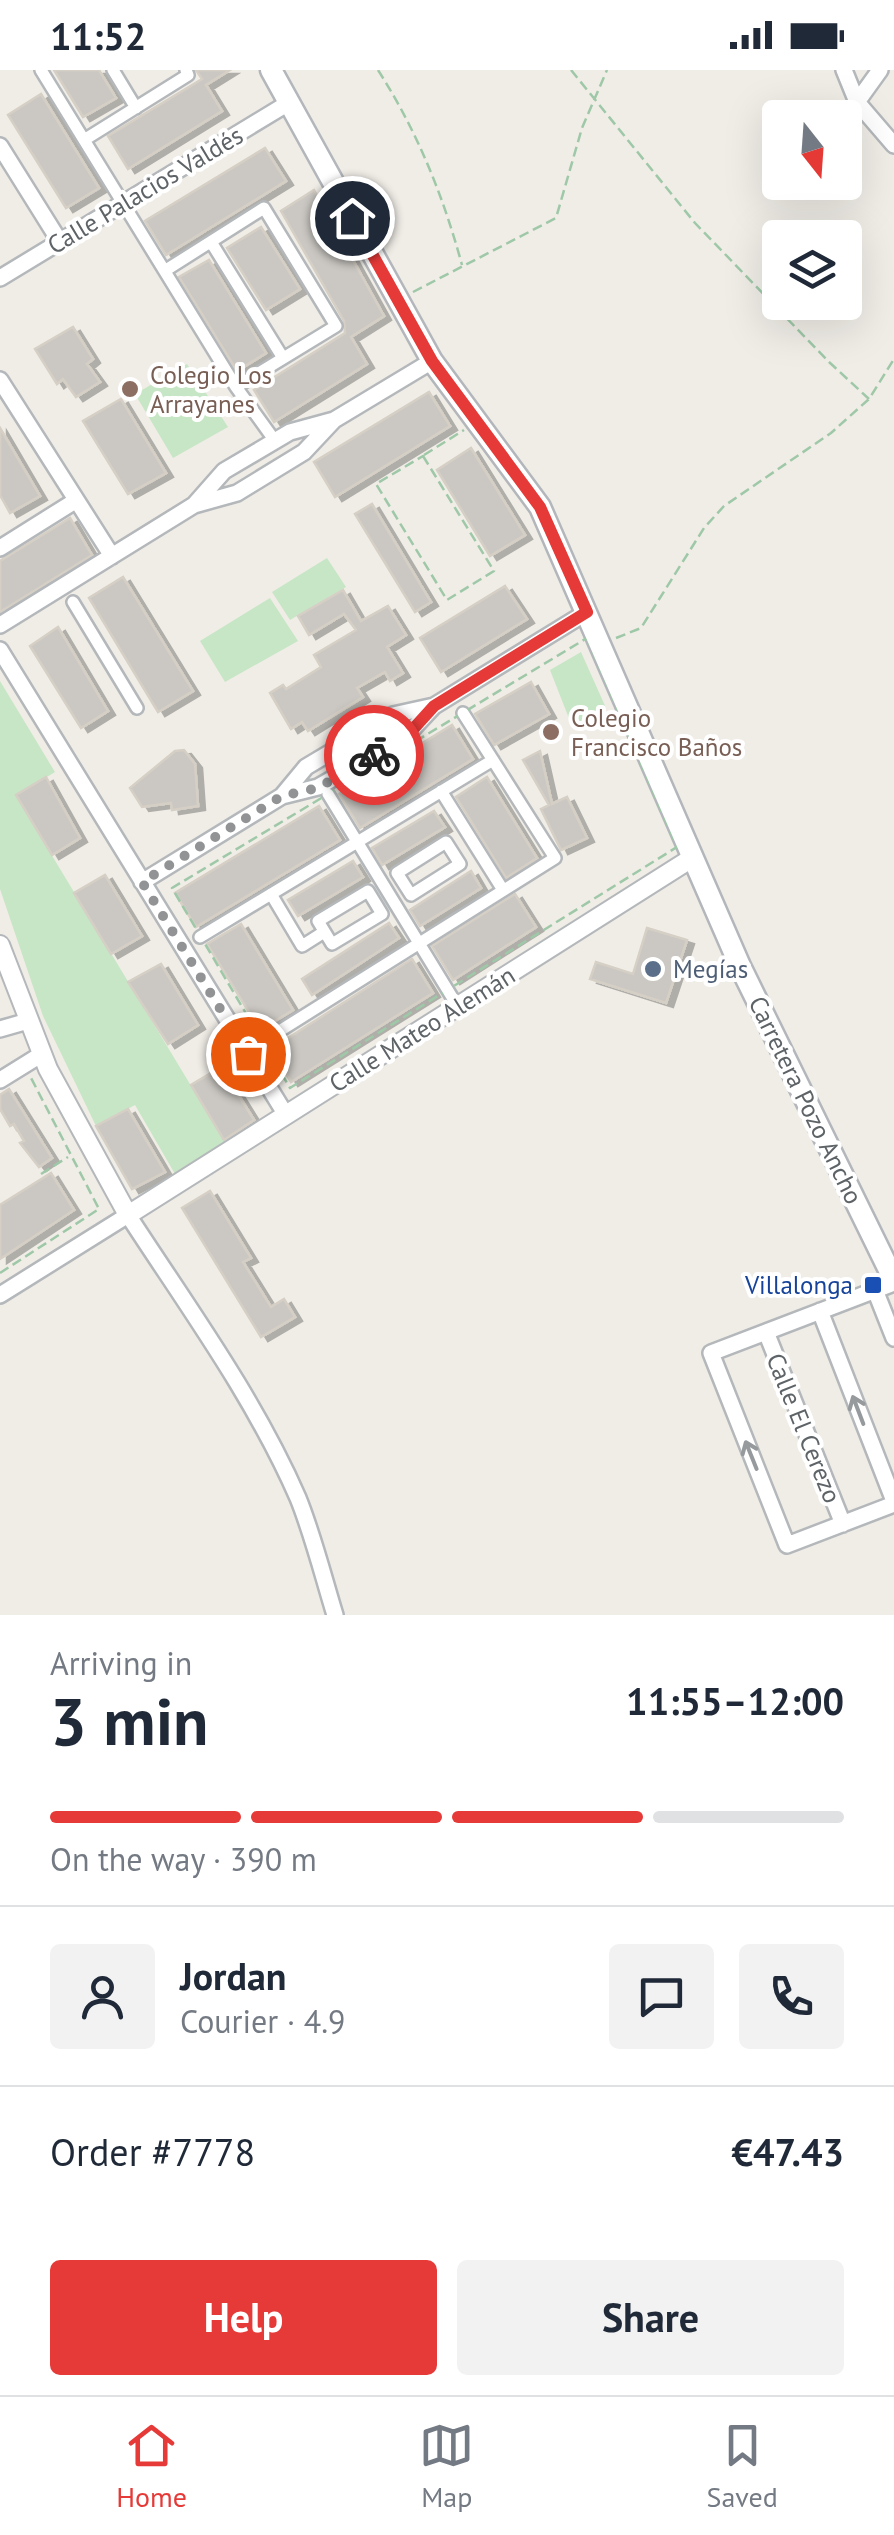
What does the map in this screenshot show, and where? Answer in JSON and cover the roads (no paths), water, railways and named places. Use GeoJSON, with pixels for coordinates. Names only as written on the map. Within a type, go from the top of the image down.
{"type":"FeatureCollection","features":[{"type":"Feature","properties":{"kind":"main road","name":"Carretera Pozo Ancho"},"geometry":{"type":"LineString","coordinates":[[271,70],[432,361],[528,488],[554,535],[692,858],[888,1284]]}},
{"type":"Feature","properties":{"kind":"street"},"geometry":{"type":"LineString","coordinates":[[41,70],[236,387],[274,441]]}},
{"type":"Feature","properties":{"kind":"street"},"geometry":{"type":"LineString","coordinates":[[844,70],[856,100]]}},
{"type":"Feature","properties":{"kind":"street"},"geometry":{"type":"LineString","coordinates":[[858,100],[880,70]]}},
{"type":"Feature","properties":{"kind":"street"},"geometry":{"type":"LineString","coordinates":[[116,71],[136,108]]}},
{"type":"Feature","properties":{"kind":"street"},"geometry":{"type":"LineString","coordinates":[[84,140],[187,72]]}},
{"type":"Feature","properties":{"kind":"street","name":"Calle Palacios Valdés"},"geometry":{"type":"LineString","coordinates":[[0,278],[290,102]]}},
{"type":"Feature","properties":{"kind":"street"},"geometry":{"type":"LineString","coordinates":[[862,108],[894,145]]}},
{"type":"Feature","properties":{"kind":"street"},"geometry":{"type":"LineString","coordinates":[[0,146],[60,242]]}},
{"type":"Feature","properties":{"kind":"street"},"geometry":{"type":"LineString","coordinates":[[166,270],[264,208],[336,326],[236,387]]}},
{"type":"Feature","properties":{"kind":"street"},"geometry":{"type":"LineString","coordinates":[[211,242],[283,358]]}},
{"type":"Feature","properties":{"kind":"street"},"geometry":{"type":"LineString","coordinates":[[194,505],[224,471],[290,432],[334,420],[432,361]]}},
{"type":"Feature","properties":{"kind":"street"},"geometry":{"type":"LineString","coordinates":[[0,380],[112,556]]}},
{"type":"Feature","properties":{"kind":"street"},"geometry":{"type":"LineString","coordinates":[[0,625],[194,505],[237,493],[304,452],[334,420]]}},
{"type":"Feature","properties":{"kind":"street"},"geometry":{"type":"LineString","coordinates":[[290,432],[286,441],[291,450],[304,452]]}},
{"type":"Feature","properties":{"kind":"street"},"geometry":{"type":"LineString","coordinates":[[224,471],[238,472],[243,481],[237,493]]}},
{"type":"Feature","properties":{"kind":"street"},"geometry":{"type":"LineString","coordinates":[[0,548],[75,501]]}},
{"type":"Feature","properties":{"kind":"street"},"geometry":{"type":"LineString","coordinates":[[74,602],[138,708]]}},
{"type":"Feature","properties":{"kind":"street"},"geometry":{"type":"LineString","coordinates":[[282,796],[323,791],[406,737],[434,706],[587,612]]}},
{"type":"Feature","properties":{"kind":"street"},"geometry":{"type":"LineString","coordinates":[[0,650],[286,1115]]}},
{"type":"Feature","properties":{"kind":"street"},"geometry":{"type":"LineString","coordinates":[[142,882],[282,796],[306,768],[394,715],[434,706]]}},
{"type":"Feature","properties":{"kind":"street"},"geometry":{"type":"LineString","coordinates":[[262,1042],[555,858],[463,713]]}},
{"type":"Feature","properties":{"kind":"street"},"geometry":{"type":"LineString","coordinates":[[394,715],[388,728],[392,734],[406,737]]}},
{"type":"Feature","properties":{"kind":"street"},"geometry":{"type":"LineString","coordinates":[[200,937],[493,760]]}},
{"type":"Feature","properties":{"kind":"street"},"geometry":{"type":"LineString","coordinates":[[306,768],[316,770],[323,791],[458,1007]]}},
{"type":"Feature","properties":{"kind":"street"},"geometry":{"type":"LineString","coordinates":[[441,791],[503,890]]}},
{"type":"Feature","properties":{"kind":"street"},"geometry":{"type":"LineString","coordinates":[[452,852],[472,840]]}},
{"type":"Feature","properties":{"kind":"street"},"geometry":{"type":"LineString","coordinates":[[446,842],[460,864],[410,894],[403,883],[397,872],[446,842]]}},
{"type":"Feature","properties":{"kind":"street","name":"Calle Mateo Alemán"},"geometry":{"type":"LineString","coordinates":[[0,1295],[692,858]]}},
{"type":"Feature","properties":{"kind":"street"},"geometry":{"type":"LineString","coordinates":[[374,901],[403,883]]}},
{"type":"Feature","properties":{"kind":"street"},"geometry":{"type":"LineString","coordinates":[[368,891],[382,914],[332,944],[324,932],[318,922],[368,891]]}},
{"type":"Feature","properties":{"kind":"street"},"geometry":{"type":"LineString","coordinates":[[271,894],[302,946],[324,932]]}},
{"type":"Feature","properties":{"kind":"street"},"geometry":{"type":"LineString","coordinates":[[0,946],[42,1054],[84,1139],[276,1451],[300,1502],[335,1615]]}},
{"type":"Feature","properties":{"kind":"street"},"geometry":{"type":"LineString","coordinates":[[0,1028],[28,1021]]}},
{"type":"Feature","properties":{"kind":"street"},"geometry":{"type":"LineString","coordinates":[[0,1080],[42,1054]]}},
{"type":"Feature","properties":{"kind":"street"},"geometry":{"type":"LineString","coordinates":[[820,1311],[894,1503],[787,1546],[710,1353],[888,1284],[894,1338]]}},
{"type":"Feature","properties":{"kind":"street","name":"Calle El Cerezo"},"geometry":{"type":"LineString","coordinates":[[766,1332],[843,1524]]}},
{"type":"Feature","properties":{"kind":"place","name":"Colegio Los Arrayanes"},"geometry":{"type":"Point","coordinates":[130,389]}},
{"type":"Feature","properties":{"kind":"place","name":"Colegio Francisco Baños"},"geometry":{"type":"Point","coordinates":[551,732]}},
{"type":"Feature","properties":{"kind":"place","name":"Megías"},"geometry":{"type":"Point","coordinates":[653,969]}},
{"type":"Feature","properties":{"kind":"place","name":"Villalonga"},"geometry":{"type":"Point","coordinates":[873,1285]}}]}
